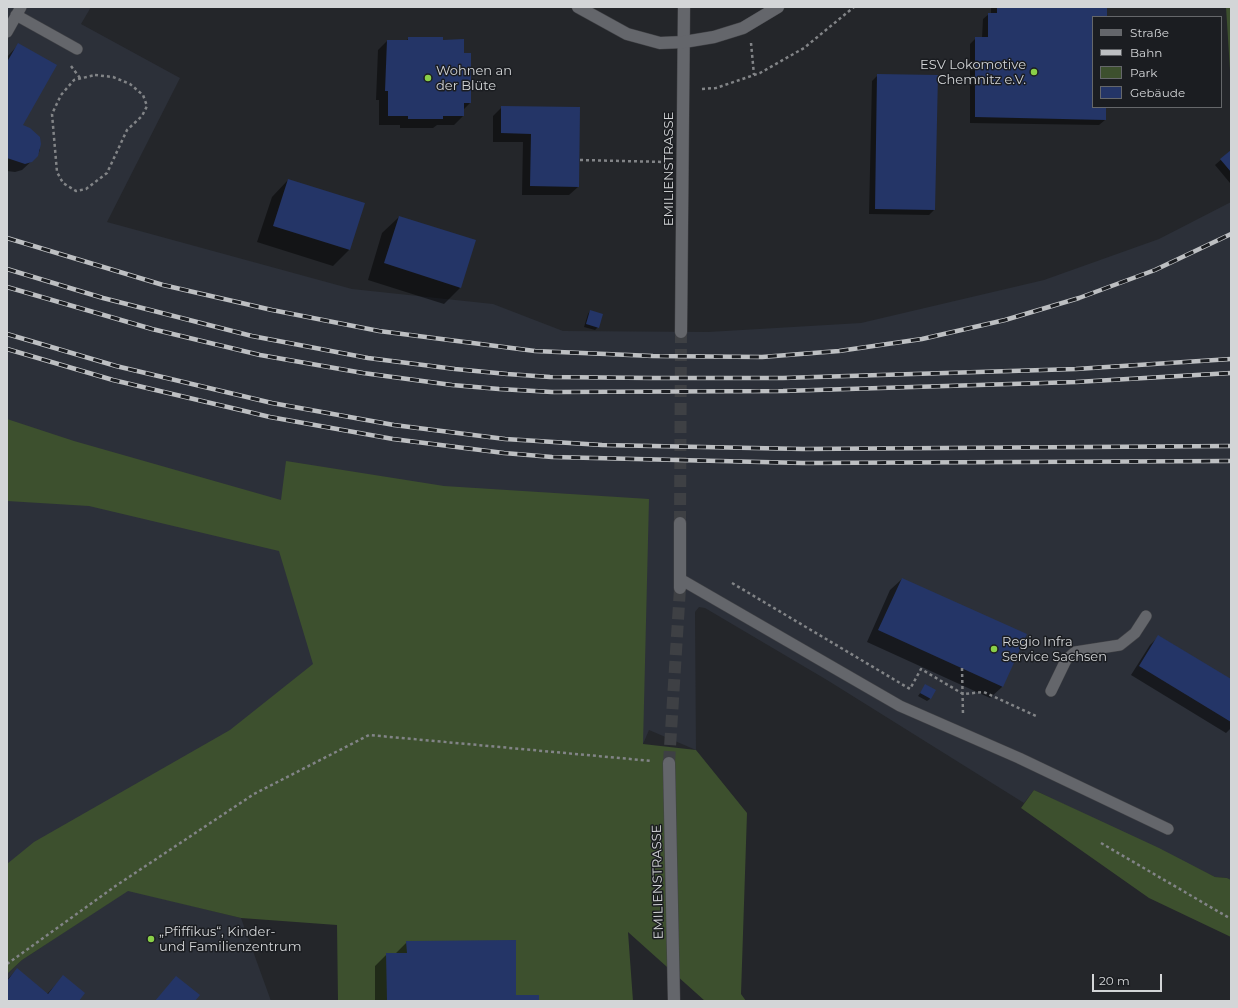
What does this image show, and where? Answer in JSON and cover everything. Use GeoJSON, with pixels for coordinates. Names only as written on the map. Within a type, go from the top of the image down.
{"type":"FeatureCollection","features":[{"type":"Feature","properties":{"kind":"street"},"geometry":{"type":"LineString","coordinates":[[578,7],[627,34],[660,43],[684,42],[714,37],[743,28],[778,7]]}},
{"type":"Feature","properties":{"kind":"street","name":"EMILIENSTRASSE"},"geometry":{"type":"LineString","coordinates":[[681,332],[684,7]]}},
{"type":"Feature","properties":{"kind":"street"},"geometry":{"type":"LineString","coordinates":[[680,523],[680,583]]}},
{"type":"Feature","properties":{"kind":"street","name":"EMILIENSTRASSE"},"geometry":{"type":"LineString","coordinates":[[669,763],[674,1001]]}},
{"type":"Feature","properties":{"kind":"lane"},"geometry":{"type":"LineString","coordinates":[[7,32],[18,11],[77,49]]}},
{"type":"Feature","properties":{"kind":"lane"},"geometry":{"type":"LineString","coordinates":[[680,583],[900,706],[964,734],[1168,829]]}},
{"type":"Feature","properties":{"kind":"lane"},"geometry":{"type":"LineString","coordinates":[[1051,690],[1066,660],[1075,652],[1120,645],[1135,633],[1146,616]]}},
{"type":"Feature","properties":{"kind":"path"},"geometry":{"type":"LineString","coordinates":[[683,89],[716,88],[760,73],[804,48],[854,7]]}},
{"type":"Feature","properties":{"kind":"path"},"geometry":{"type":"LineString","coordinates":[[95,75],[113,77],[130,84],[144,95],[147,106],[142,116],[127,130],[107,173],[86,189],[76,191],[63,183],[58,172],[52,114],[61,95],[74,80],[80,78],[95,75]]}},
{"type":"Feature","properties":{"kind":"path"},"geometry":{"type":"LineString","coordinates":[[580,160],[683,163]]}},
{"type":"Feature","properties":{"kind":"path"},"geometry":{"type":"LineString","coordinates":[[732,583],[910,689],[921,670],[963,694],[984,692],[1038,717]]}},
{"type":"Feature","properties":{"kind":"path"},"geometry":{"type":"LineString","coordinates":[[962,668],[964,734]]}},
{"type":"Feature","properties":{"kind":"path"},"geometry":{"type":"LineString","coordinates":[[7,964],[114,887],[254,794],[369,735],[669,763]]}},
{"type":"Feature","properties":{"kind":"path"},"geometry":{"type":"LineString","coordinates":[[1101,843],[1231,919]]}},
{"type":"Feature","properties":{"kind":"shaded area"},"geometry":{"type":"Polygon","coordinates":[[[7,7],[91,7],[81,24],[180,78],[107,222],[352,289],[493,304],[563,331],[708,332],[861,323],[1044,280],[1159,239],[1231,202],[1231,880],[1227,878],[1215,877],[1034,790],[1024,803],[827,680],[705,608],[699,607],[695,612],[696,750],[649,730],[643,744],[397,725],[7,946],[7,7]]]}},
{"type":"Feature","properties":{"kind":"shaded area","name":"„Pfiffikus“, Kinder- und Familienzentrum"},"geometry":{"type":"Polygon","coordinates":[[[128,890],[241,918],[271,1001],[7,1001],[7,974],[22,960],[128,890]]]}},
{"type":"Feature","properties":{"kind":"green space"},"geometry":{"type":"Polygon","coordinates":[[[1226,7],[1231,7],[1231,86],[1226,7]]]}},
{"type":"Feature","properties":{"kind":"green space"},"geometry":{"type":"Polygon","coordinates":[[[7,419],[74,441],[281,500],[286,461],[444,486],[649,499],[643,744],[696,750],[747,813],[741,994],[746,1001],[705,1001],[628,932],[633,1001],[338,1001],[337,925],[241,918],[128,891],[22,960],[7,974],[7,864],[34,842],[230,730],[313,664],[279,551],[89,506],[7,501],[7,419]]]}},
{"type":"Feature","properties":{"kind":"green space"},"geometry":{"type":"Polygon","coordinates":[[[1034,790],[1159,848],[1215,877],[1227,878],[1231,880],[1231,937],[1149,898],[1021,808],[1034,790]]]}},
{"type":"Feature","properties":{"kind":"building","name":"ESV Lokomotive Chemnitz e.V."},"geometry":{"type":"Polygon","coordinates":[[[997,7],[1107,7],[1107,16],[1092,16],[1092,108],[1106,108],[1106,120],[975,117],[975,37],[988,37],[988,13],[997,13],[997,7]]]}},
{"type":"Feature","properties":{"kind":"building","name":"Wohnen an der Blüte"},"geometry":{"type":"Polygon","coordinates":[[[408,37],[443,37],[443,40],[464,39],[464,53],[471,53],[471,103],[464,103],[464,116],[443,116],[443,119],[408,119],[408,116],[388,116],[388,91],[385,91],[387,40],[408,40],[408,37]]]}},
{"type":"Feature","properties":{"kind":"building"},"geometry":{"type":"Polygon","coordinates":[[[18,43],[57,65],[23,125],[30,128],[40,137],[41,144],[38,156],[32,162],[25,164],[7,158],[7,62],[18,43]]]}},
{"type":"Feature","properties":{"kind":"building"},"geometry":{"type":"Polygon","coordinates":[[[877,74],[938,75],[935,210],[875,209],[877,74]]]}},
{"type":"Feature","properties":{"kind":"building"},"geometry":{"type":"Polygon","coordinates":[[[501,106],[580,107],[579,187],[530,186],[531,134],[501,133],[501,106]]]}},
{"type":"Feature","properties":{"kind":"building"},"geometry":{"type":"Polygon","coordinates":[[[1231,150],[1231,172],[1220,159],[1231,150]]]}},
{"type":"Feature","properties":{"kind":"building"},"geometry":{"type":"Polygon","coordinates":[[[288,179],[365,203],[350,250],[273,226],[288,179]]]}},
{"type":"Feature","properties":{"kind":"building"},"geometry":{"type":"Polygon","coordinates":[[[399,216],[476,240],[461,288],[384,263],[399,216]]]}},
{"type":"Feature","properties":{"kind":"building"},"geometry":{"type":"Polygon","coordinates":[[[590,310],[603,314],[599,328],[586,324],[590,310]]]}},
{"type":"Feature","properties":{"kind":"building"},"geometry":{"type":"Polygon","coordinates":[[[902,578],[1027,634],[1003,687],[878,630],[902,578]]]}},
{"type":"Feature","properties":{"kind":"building"},"geometry":{"type":"Polygon","coordinates":[[[1158,635],[1231,679],[1231,722],[1139,666],[1158,635]]]}},
{"type":"Feature","properties":{"kind":"building"},"geometry":{"type":"Polygon","coordinates":[[[925,684],[936,690],[931,699],[920,693],[925,684]]]}},
{"type":"Feature","properties":{"kind":"building"},"geometry":{"type":"Polygon","coordinates":[[[516,940],[516,995],[539,995],[539,1001],[387,1001],[386,953],[407,953],[406,941],[516,940]]]}},
{"type":"Feature","properties":{"kind":"building"},"geometry":{"type":"Polygon","coordinates":[[[17,968],[48,994],[63,975],[85,993],[79,1001],[7,1001],[7,981],[17,968]]]}},
{"type":"Feature","properties":{"kind":"building"},"geometry":{"type":"Polygon","coordinates":[[[176,976],[200,995],[195,1001],[155,1001],[176,976]]]}},
{"type":"Feature","properties":{"kind":"tunnel"},"geometry":{"type":"LineString","coordinates":[[680,523],[681,332]]}},
{"type":"Feature","properties":{"kind":"tunnel"},"geometry":{"type":"LineString","coordinates":[[669,763],[680,588]]}},
{"type":"Feature","properties":{"kind":"railway"},"geometry":{"type":"LineString","coordinates":[[7,238],[163,285],[272,310],[379,331],[535,351],[653,356],[762,357],[839,351],[922,339],[1005,320],[1079,298],[1155,270],[1231,234]]}},
{"type":"Feature","properties":{"kind":"railway"},"geometry":{"type":"LineString","coordinates":[[7,269],[103,298],[252,336],[368,358],[507,374],[550,377],[783,378],[1076,369],[1231,359]]}},
{"type":"Feature","properties":{"kind":"railway"},"geometry":{"type":"LineString","coordinates":[[7,287],[152,329],[260,355],[363,373],[452,385],[499,389],[552,392],[783,391],[1076,382],[1231,373]]}},
{"type":"Feature","properties":{"kind":"railway"},"geometry":{"type":"LineString","coordinates":[[7,334],[116,366],[272,403],[394,425],[505,439],[602,445],[803,449],[1231,446]]}},
{"type":"Feature","properties":{"kind":"railway"},"geometry":{"type":"LineString","coordinates":[[7,349],[113,380],[270,417],[393,439],[504,453],[552,457],[803,463],[1231,461]]}},
{"type":"Feature","properties":{"kind":"place","name":"ESV Lokomotive Chemnitz e.V."},"geometry":{"type":"Point","coordinates":[1034,72]}},
{"type":"Feature","properties":{"kind":"place","name":"Wohnen an der Blüte"},"geometry":{"type":"Point","coordinates":[428,78]}},
{"type":"Feature","properties":{"kind":"place","name":"Regio Infra Service Sachsen"},"geometry":{"type":"Point","coordinates":[994,649]}},
{"type":"Feature","properties":{"kind":"place","name":"„Pfiffikus“, Kinder- und Familienzentrum"},"geometry":{"type":"Point","coordinates":[151,939]}}]}
